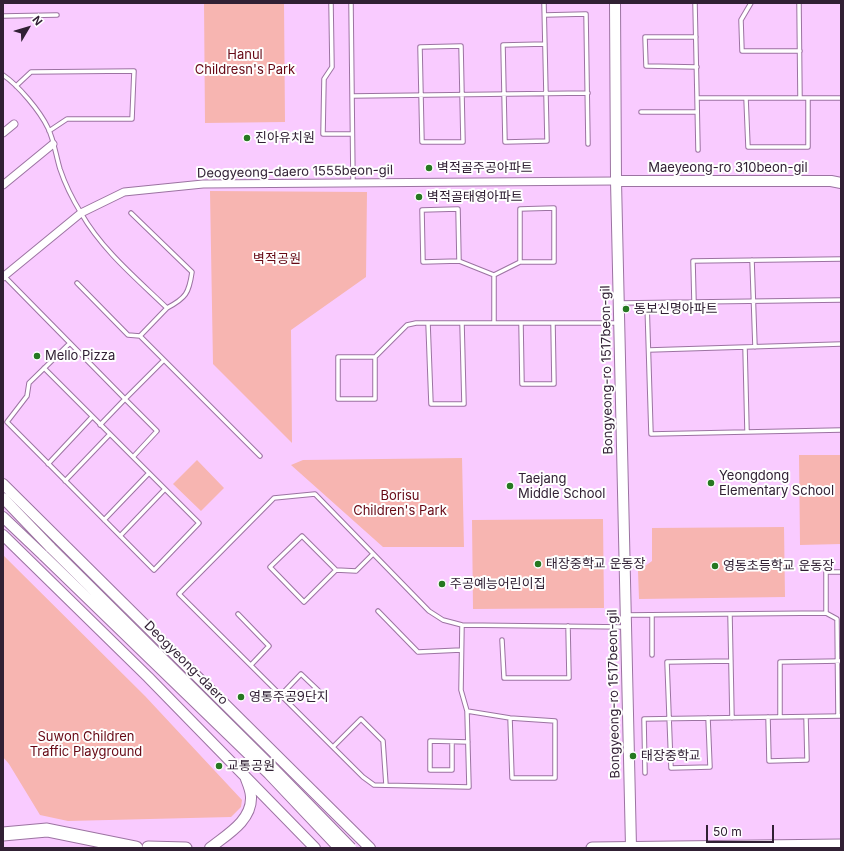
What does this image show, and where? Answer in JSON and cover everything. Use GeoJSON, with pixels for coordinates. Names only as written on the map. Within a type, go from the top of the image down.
{"type":"FeatureCollection","features":[{"type":"Feature","properties":{"kind":"highway"},"geometry":{"type":"LineString","coordinates":[[3,834],[47,830],[142,848]]}},
{"type":"Feature","properties":{"kind":"main road","name":"Bongyeong-ro 1517beon-gil"},"geometry":{"type":"LineString","coordinates":[[615,3],[618,303],[631,847]]}},
{"type":"Feature","properties":{"kind":"main road","name":"Maeyeong-ro 310beon-gil"},"geometry":{"type":"LineString","coordinates":[[616,181],[831,181],[841,183]]}},
{"type":"Feature","properties":{"kind":"main road"},"geometry":{"type":"LineString","coordinates":[[3,484],[370,848]]}},
{"type":"Feature","properties":{"kind":"main road","name":"Deogyeong-daero"},"geometry":{"type":"LineString","coordinates":[[3,498],[51,548],[274,769],[351,848]]}},
{"type":"Feature","properties":{"kind":"main road","name":"Deogyeong-daero"},"geometry":{"type":"LineString","coordinates":[[3,517],[269,774],[339,848]]}},
{"type":"Feature","properties":{"kind":"main road"},"geometry":{"type":"LineString","coordinates":[[3,535],[148,678],[246,779],[316,848]]}},
{"type":"Feature","properties":{"kind":"main road"},"geometry":{"type":"LineString","coordinates":[[210,848],[241,823],[249,810],[251,796],[246,779]]}},
{"type":"Feature","properties":{"kind":"main road"},"geometry":{"type":"LineString","coordinates":[[592,848],[841,845]]}},
{"type":"Feature","properties":{"kind":"main road"},"geometry":{"type":"LineString","coordinates":[[142,848],[186,848]]}},
{"type":"Feature","properties":{"kind":"street"},"geometry":{"type":"LineString","coordinates":[[3,133],[14,124]]}},
{"type":"Feature","properties":{"kind":"street"},"geometry":{"type":"LineString","coordinates":[[3,185],[53,144]]}},
{"type":"Feature","properties":{"kind":"street","name":"Deogyeong-daero 1555beon-gil"},"geometry":{"type":"LineString","coordinates":[[4,276],[81,213],[124,192],[203,184],[616,181]]}},
{"type":"Feature","properties":{"kind":"lane"},"geometry":{"type":"LineString","coordinates":[[331,3],[332,67],[324,79],[323,134],[352,134]]}},
{"type":"Feature","properties":{"kind":"lane"},"geometry":{"type":"LineString","coordinates":[[351,3],[353,182]]}},
{"type":"Feature","properties":{"kind":"lane"},"geometry":{"type":"LineString","coordinates":[[544,3],[544,15],[545,44],[547,141],[505,142],[503,45],[545,44]]}},
{"type":"Feature","properties":{"kind":"lane"},"geometry":{"type":"LineString","coordinates":[[695,3],[698,150]]}},
{"type":"Feature","properties":{"kind":"lane"},"geometry":{"type":"LineString","coordinates":[[751,3],[741,20],[742,51],[800,51]]}},
{"type":"Feature","properties":{"kind":"lane"},"geometry":{"type":"LineString","coordinates":[[799,3],[800,98]]}},
{"type":"Feature","properties":{"kind":"lane"},"geometry":{"type":"LineString","coordinates":[[544,15],[586,14],[588,144]]}},
{"type":"Feature","properties":{"kind":"lane"},"geometry":{"type":"LineString","coordinates":[[3,16],[57,15]]}},
{"type":"Feature","properties":{"kind":"lane"},"geometry":{"type":"LineString","coordinates":[[696,37],[645,37],[646,66],[697,67]]}},
{"type":"Feature","properties":{"kind":"lane"},"geometry":{"type":"LineString","coordinates":[[461,46],[462,142],[422,142],[421,95],[420,47],[461,46]]}},
{"type":"Feature","properties":{"kind":"lane"},"geometry":{"type":"LineString","coordinates":[[16,86],[31,72],[134,71],[132,119],[67,119],[49,131]]}},
{"type":"Feature","properties":{"kind":"lane"},"geometry":{"type":"LineString","coordinates":[[3,75],[16,86],[41,116],[49,131],[61,171],[81,213],[104,245],[167,308]]}},
{"type":"Feature","properties":{"kind":"lane"},"geometry":{"type":"LineString","coordinates":[[352,96],[588,93]]}},
{"type":"Feature","properties":{"kind":"lane"},"geometry":{"type":"LineString","coordinates":[[697,98],[841,98]]}},
{"type":"Feature","properties":{"kind":"lane"},"geometry":{"type":"LineString","coordinates":[[746,98],[748,148],[808,147],[808,98]]}},
{"type":"Feature","properties":{"kind":"lane"},"geometry":{"type":"LineString","coordinates":[[640,112],[697,112]]}},
{"type":"Feature","properties":{"kind":"lane"},"geometry":{"type":"LineString","coordinates":[[459,261],[458,209],[422,210],[423,262],[459,261],[494,275],[520,262],[554,262],[554,208],[520,208],[520,262]]}},
{"type":"Feature","properties":{"kind":"lane"},"geometry":{"type":"LineString","coordinates":[[131,212],[192,272],[190,289],[177,302],[167,308],[140,336]]}},
{"type":"Feature","properties":{"kind":"lane"},"geometry":{"type":"LineString","coordinates":[[694,302],[693,261],[841,259]]}},
{"type":"Feature","properties":{"kind":"lane"},"geometry":{"type":"LineString","coordinates":[[752,260],[755,347]]}},
{"type":"Feature","properties":{"kind":"lane"},"geometry":{"type":"LineString","coordinates":[[494,275],[494,323]]}},
{"type":"Feature","properties":{"kind":"lane"},"geometry":{"type":"LineString","coordinates":[[4,276],[158,431],[133,457]]}},
{"type":"Feature","properties":{"kind":"lane"},"geometry":{"type":"LineString","coordinates":[[77,284],[128,335],[140,336],[260,456]]}},
{"type":"Feature","properties":{"kind":"lane"},"geometry":{"type":"LineString","coordinates":[[618,303],[841,300]]}},
{"type":"Feature","properties":{"kind":"lane"},"geometry":{"type":"LineString","coordinates":[[647,303],[651,434],[841,430]]}},
{"type":"Feature","properties":{"kind":"lane"},"geometry":{"type":"LineString","coordinates":[[428,323],[431,404],[464,404],[462,323]]}},
{"type":"Feature","properties":{"kind":"lane"},"geometry":{"type":"LineString","coordinates":[[375,358],[338,358],[338,399],[375,399],[375,358],[407,325],[428,323],[619,323]]}},
{"type":"Feature","properties":{"kind":"lane"},"geometry":{"type":"LineString","coordinates":[[521,323],[522,384],[554,384],[553,323]]}},
{"type":"Feature","properties":{"kind":"lane"},"geometry":{"type":"LineString","coordinates":[[44,368],[200,523],[154,570],[7,422],[27,396],[29,383],[44,368],[70,343]]}},
{"type":"Feature","properties":{"kind":"lane"},"geometry":{"type":"LineString","coordinates":[[649,350],[841,344]]}},
{"type":"Feature","properties":{"kind":"lane"},"geometry":{"type":"LineString","coordinates":[[745,347],[748,431]]}},
{"type":"Feature","properties":{"kind":"lane"},"geometry":{"type":"LineString","coordinates":[[100,425],[164,360]]}},
{"type":"Feature","properties":{"kind":"lane"},"geometry":{"type":"LineString","coordinates":[[48,464],[92,417]]}},
{"type":"Feature","properties":{"kind":"lane"},"geometry":{"type":"LineString","coordinates":[[65,481],[110,434]]}},
{"type":"Feature","properties":{"kind":"lane"},"geometry":{"type":"LineString","coordinates":[[104,520],[149,473]]}},
{"type":"Feature","properties":{"kind":"lane"},"geometry":{"type":"LineString","coordinates":[[120,536],[165,489]]}},
{"type":"Feature","properties":{"kind":"lane"},"geometry":{"type":"LineString","coordinates":[[462,625],[461,690],[467,711],[469,787],[374,785],[333,747],[179,594],[274,498],[315,494],[429,611],[443,620],[462,625],[625,627]]}},
{"type":"Feature","properties":{"kind":"lane"},"geometry":{"type":"LineString","coordinates":[[336,570],[302,536],[270,567],[304,602],[336,570],[356,570],[373,554]]}},
{"type":"Feature","properties":{"kind":"lane"},"geometry":{"type":"LineString","coordinates":[[826,613],[826,572],[841,572]]}},
{"type":"Feature","properties":{"kind":"lane"},"geometry":{"type":"LineString","coordinates":[[378,612],[418,652],[462,650]]}},
{"type":"Feature","properties":{"kind":"lane"},"geometry":{"type":"LineString","coordinates":[[625,615],[826,613],[839,619],[840,716],[644,719],[645,773]]}},
{"type":"Feature","properties":{"kind":"lane"},"geometry":{"type":"LineString","coordinates":[[238,614],[269,646],[251,665]]}},
{"type":"Feature","properties":{"kind":"lane"},"geometry":{"type":"LineString","coordinates":[[652,615],[652,655]]}},
{"type":"Feature","properties":{"kind":"lane"},"geometry":{"type":"LineString","coordinates":[[730,615],[732,718]]}},
{"type":"Feature","properties":{"kind":"lane"},"geometry":{"type":"LineString","coordinates":[[502,640],[504,678],[569,678],[568,626]]}},
{"type":"Feature","properties":{"kind":"lane"},"geometry":{"type":"LineString","coordinates":[[708,718],[710,767],[671,768],[667,662],[731,661]]}},
{"type":"Feature","properties":{"kind":"lane"},"geometry":{"type":"LineString","coordinates":[[780,717],[780,662],[839,661]]}},
{"type":"Feature","properties":{"kind":"lane"},"geometry":{"type":"LineString","coordinates":[[281,695],[301,674],[322,694]]}},
{"type":"Feature","properties":{"kind":"lane"},"geometry":{"type":"LineString","coordinates":[[467,711],[510,718],[555,721],[555,778],[512,778],[510,718]]}},
{"type":"Feature","properties":{"kind":"lane"},"geometry":{"type":"LineString","coordinates":[[768,717],[769,761],[807,760],[806,717]]}},
{"type":"Feature","properties":{"kind":"lane"},"geometry":{"type":"LineString","coordinates":[[333,747],[361,719],[383,741],[386,785]]}},
{"type":"Feature","properties":{"kind":"lane"},"geometry":{"type":"LineString","coordinates":[[452,742],[452,770],[430,770],[430,742],[452,742],[468,742]]}},
{"type":"Feature","properties":{"kind":"green space","name":"Hanul Childresn's Park"},"geometry":{"type":"Polygon","coordinates":[[[204,3],[284,3],[285,122],[205,123],[204,3]]]}},
{"type":"Feature","properties":{"kind":"green space","name":"벽적공원"},"geometry":{"type":"Polygon","coordinates":[[[210,191],[367,192],[366,277],[291,330],[292,443],[213,364],[210,191]]]}},
{"type":"Feature","properties":{"kind":"green space"},"geometry":{"type":"Polygon","coordinates":[[[799,455],[841,455],[841,544],[800,545],[799,455]]]}},
{"type":"Feature","properties":{"kind":"green space","name":"Borisu Children's Park"},"geometry":{"type":"Polygon","coordinates":[[[462,458],[464,547],[383,547],[291,465],[303,460],[462,458]]]}},
{"type":"Feature","properties":{"kind":"green space"},"geometry":{"type":"Polygon","coordinates":[[[197,460],[224,488],[201,511],[173,484],[197,460]]]}},
{"type":"Feature","properties":{"kind":"green space","name":"태장중학교 운동장"},"geometry":{"type":"Polygon","coordinates":[[[603,519],[604,608],[473,609],[472,520],[603,519]]]}},
{"type":"Feature","properties":{"kind":"green space","name":"영동초등학교 운동장"},"geometry":{"type":"Polygon","coordinates":[[[784,527],[785,597],[639,599],[638,571],[652,561],[652,528],[784,527]]]}},
{"type":"Feature","properties":{"kind":"green space","name":"Suwon Children Traffic Playground"},"geometry":{"type":"Polygon","coordinates":[[[3,555],[145,696],[242,800],[241,807],[231,817],[68,821],[40,815],[9,764],[3,757],[3,555]]]}},
{"type":"Feature","properties":{"kind":"place","name":"진아유치원"},"geometry":{"type":"Point","coordinates":[247,138]}},
{"type":"Feature","properties":{"kind":"place","name":"벽적골주공아파트"},"geometry":{"type":"Point","coordinates":[429,168]}},
{"type":"Feature","properties":{"kind":"place","name":"벽적골태영아파트"},"geometry":{"type":"Point","coordinates":[419,197]}},
{"type":"Feature","properties":{"kind":"place","name":"동보신명아파트"},"geometry":{"type":"Point","coordinates":[626,309]}},
{"type":"Feature","properties":{"kind":"place","name":"Mello Pizza"},"geometry":{"type":"Point","coordinates":[37,356]}},
{"type":"Feature","properties":{"kind":"place","name":"Yeongdong Elementary School"},"geometry":{"type":"Point","coordinates":[711,483]}},
{"type":"Feature","properties":{"kind":"place","name":"Taejang Middle School"},"geometry":{"type":"Point","coordinates":[510,486]}},
{"type":"Feature","properties":{"kind":"place","name":"태장중학교 운동장"},"geometry":{"type":"Point","coordinates":[538,564]}},
{"type":"Feature","properties":{"kind":"place","name":"영동초등학교 운동장"},"geometry":{"type":"Point","coordinates":[715,566]}},
{"type":"Feature","properties":{"kind":"place","name":"주공예능어린이집"},"geometry":{"type":"Point","coordinates":[442,584]}},
{"type":"Feature","properties":{"kind":"place","name":"영통주공9단지"},"geometry":{"type":"Point","coordinates":[241,697]}},
{"type":"Feature","properties":{"kind":"place","name":"태장중학교"},"geometry":{"type":"Point","coordinates":[633,756]}},
{"type":"Feature","properties":{"kind":"place","name":"교통공원"},"geometry":{"type":"Point","coordinates":[219,766]}}]}
